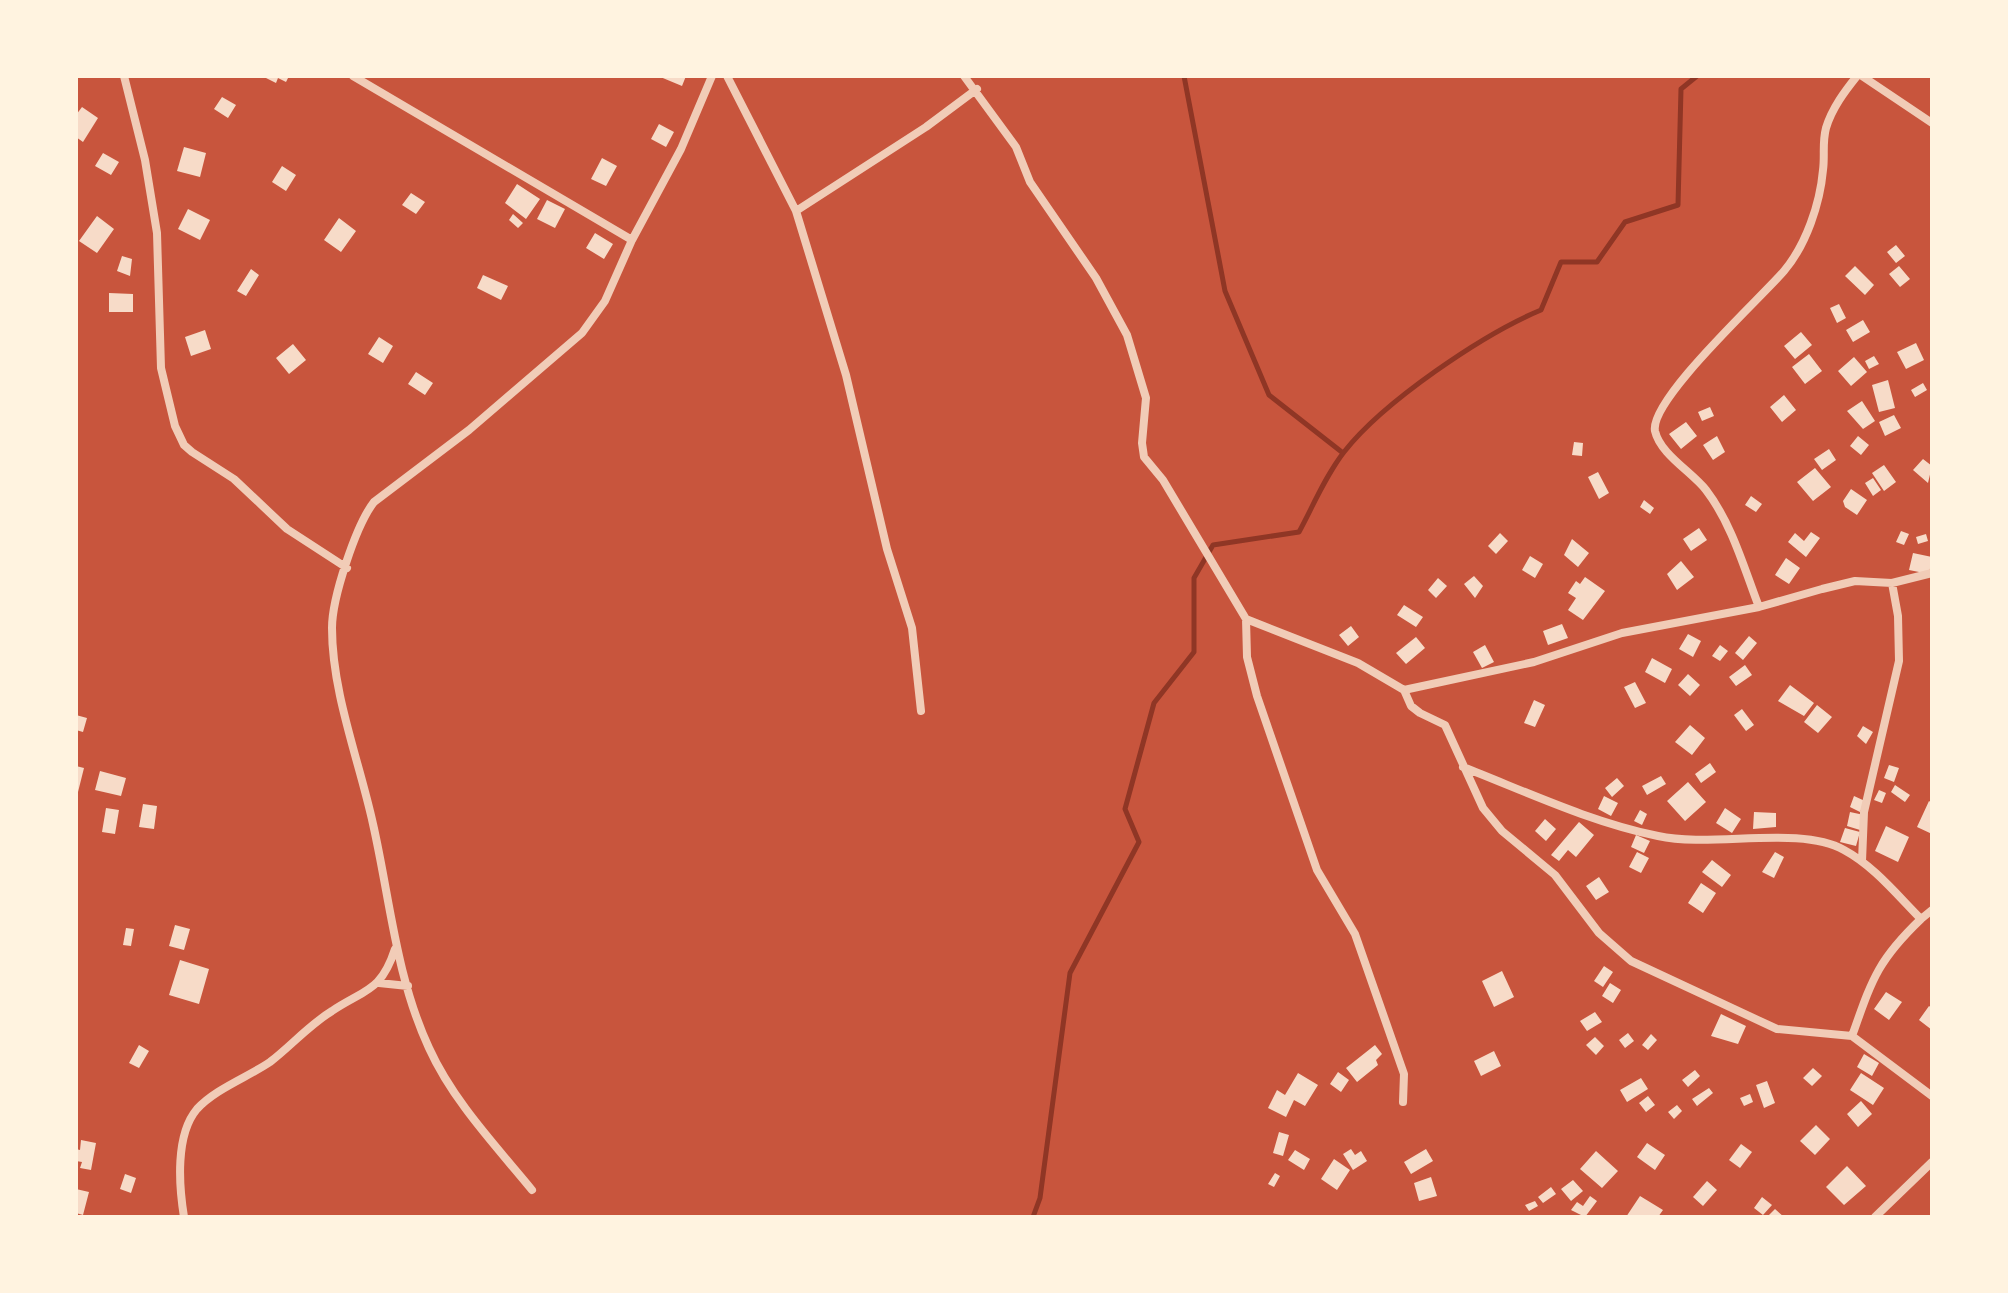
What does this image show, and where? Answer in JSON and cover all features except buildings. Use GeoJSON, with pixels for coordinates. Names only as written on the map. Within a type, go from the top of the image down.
{"type":"FeatureCollection","features":[{"type":"Feature","properties":{"kind":"street"},"geometry":{"type":"LineString","coordinates":[[124,76],[145,160],[157,233],[161,368],[175,426],[192,452],[234,479],[287,529],[347,568]]}},
{"type":"Feature","properties":{"kind":"street"},"geometry":{"type":"LineString","coordinates":[[353,76],[632,240]]}},
{"type":"Feature","properties":{"kind":"street"},"geometry":{"type":"LineString","coordinates":[[532,1190],[447,1079],[429,1049],[395,948],[374,827],[333,654],[332,623],[347,568],[369,509],[383,493],[469,430],[582,333],[605,301],[632,240],[681,149],[712,76]]}},
{"type":"Feature","properties":{"kind":"street"},"geometry":{"type":"LineString","coordinates":[[727,76],[796,211],[846,375],[887,549],[912,628],[921,711]]}},
{"type":"Feature","properties":{"kind":"street"},"geometry":{"type":"LineString","coordinates":[[964,76],[977,89],[1016,147],[1030,182],[1096,278],[1127,335],[1146,398],[1142,443],[1144,457],[1163,480],[1246,619],[1247,657],[1257,696],[1317,870],[1360,948],[1404,1074],[1403,1102]]}},
{"type":"Feature","properties":{"kind":"street"},"geometry":{"type":"LineString","coordinates":[[1759,607],[1726,523],[1706,490],[1665,447],[1656,434],[1655,421],[1697,362],[1785,270],[1802,242],[1824,169],[1822,150],[1827,125],[1842,95],[1860,76],[1932,123]]}},
{"type":"Feature","properties":{"kind":"street"},"geometry":{"type":"LineString","coordinates":[[796,211],[926,127],[977,89]]}},
{"type":"Feature","properties":{"kind":"street"},"geometry":{"type":"LineString","coordinates":[[1404,690],[1534,662],[1622,633],[1759,607],[1855,581],[1892,583],[1930,578]]}},
{"type":"Feature","properties":{"kind":"street"},"geometry":{"type":"LineString","coordinates":[[1862,861],[1864,812],[1899,661],[1898,616],[1892,583]]}},
{"type":"Feature","properties":{"kind":"street"},"geometry":{"type":"LineString","coordinates":[[1246,619],[1358,663],[1404,690],[1411,706],[1449,729],[1483,808],[1502,831],[1555,875],[1599,933],[1631,961],[1777,1029],[1852,1036],[1932,1096]]}},
{"type":"Feature","properties":{"kind":"street"},"geometry":{"type":"LineString","coordinates":[[1463,767],[1602,822],[1657,836],[1694,842],[1777,838],[1821,842],[1843,848],[1862,861],[1921,919]]}},
{"type":"Feature","properties":{"kind":"street"},"geometry":{"type":"LineString","coordinates":[[1852,1036],[1874,972],[1895,943],[1932,910]]}},
{"type":"Feature","properties":{"kind":"street"},"geometry":{"type":"LineString","coordinates":[[184,1217],[180,1166],[188,1127],[196,1110],[274,1059],[320,1018],[379,983],[395,948]]}},
{"type":"Feature","properties":{"kind":"street"},"geometry":{"type":"LineString","coordinates":[[379,983],[408,986]]}},
{"type":"Feature","properties":{"kind":"street"},"geometry":{"type":"LineString","coordinates":[[1875,1217],[1932,1162]]}},
{"type":"Feature","properties":{"kind":"waterway"},"geometry":{"type":"LineString","coordinates":[[1184,76],[1225,291],[1269,395],[1343,453]]}},
{"type":"Feature","properties":{"kind":"waterway"},"geometry":{"type":"LineString","coordinates":[[1033,1217],[1040,1198],[1070,973],[1139,842],[1125,809],[1154,703],[1194,652],[1194,578],[1213,545],[1299,532],[1337,461],[1383,412],[1463,352],[1541,310],[1561,262],[1597,262],[1625,222],[1678,205],[1681,89],[1697,76]]}}]}
